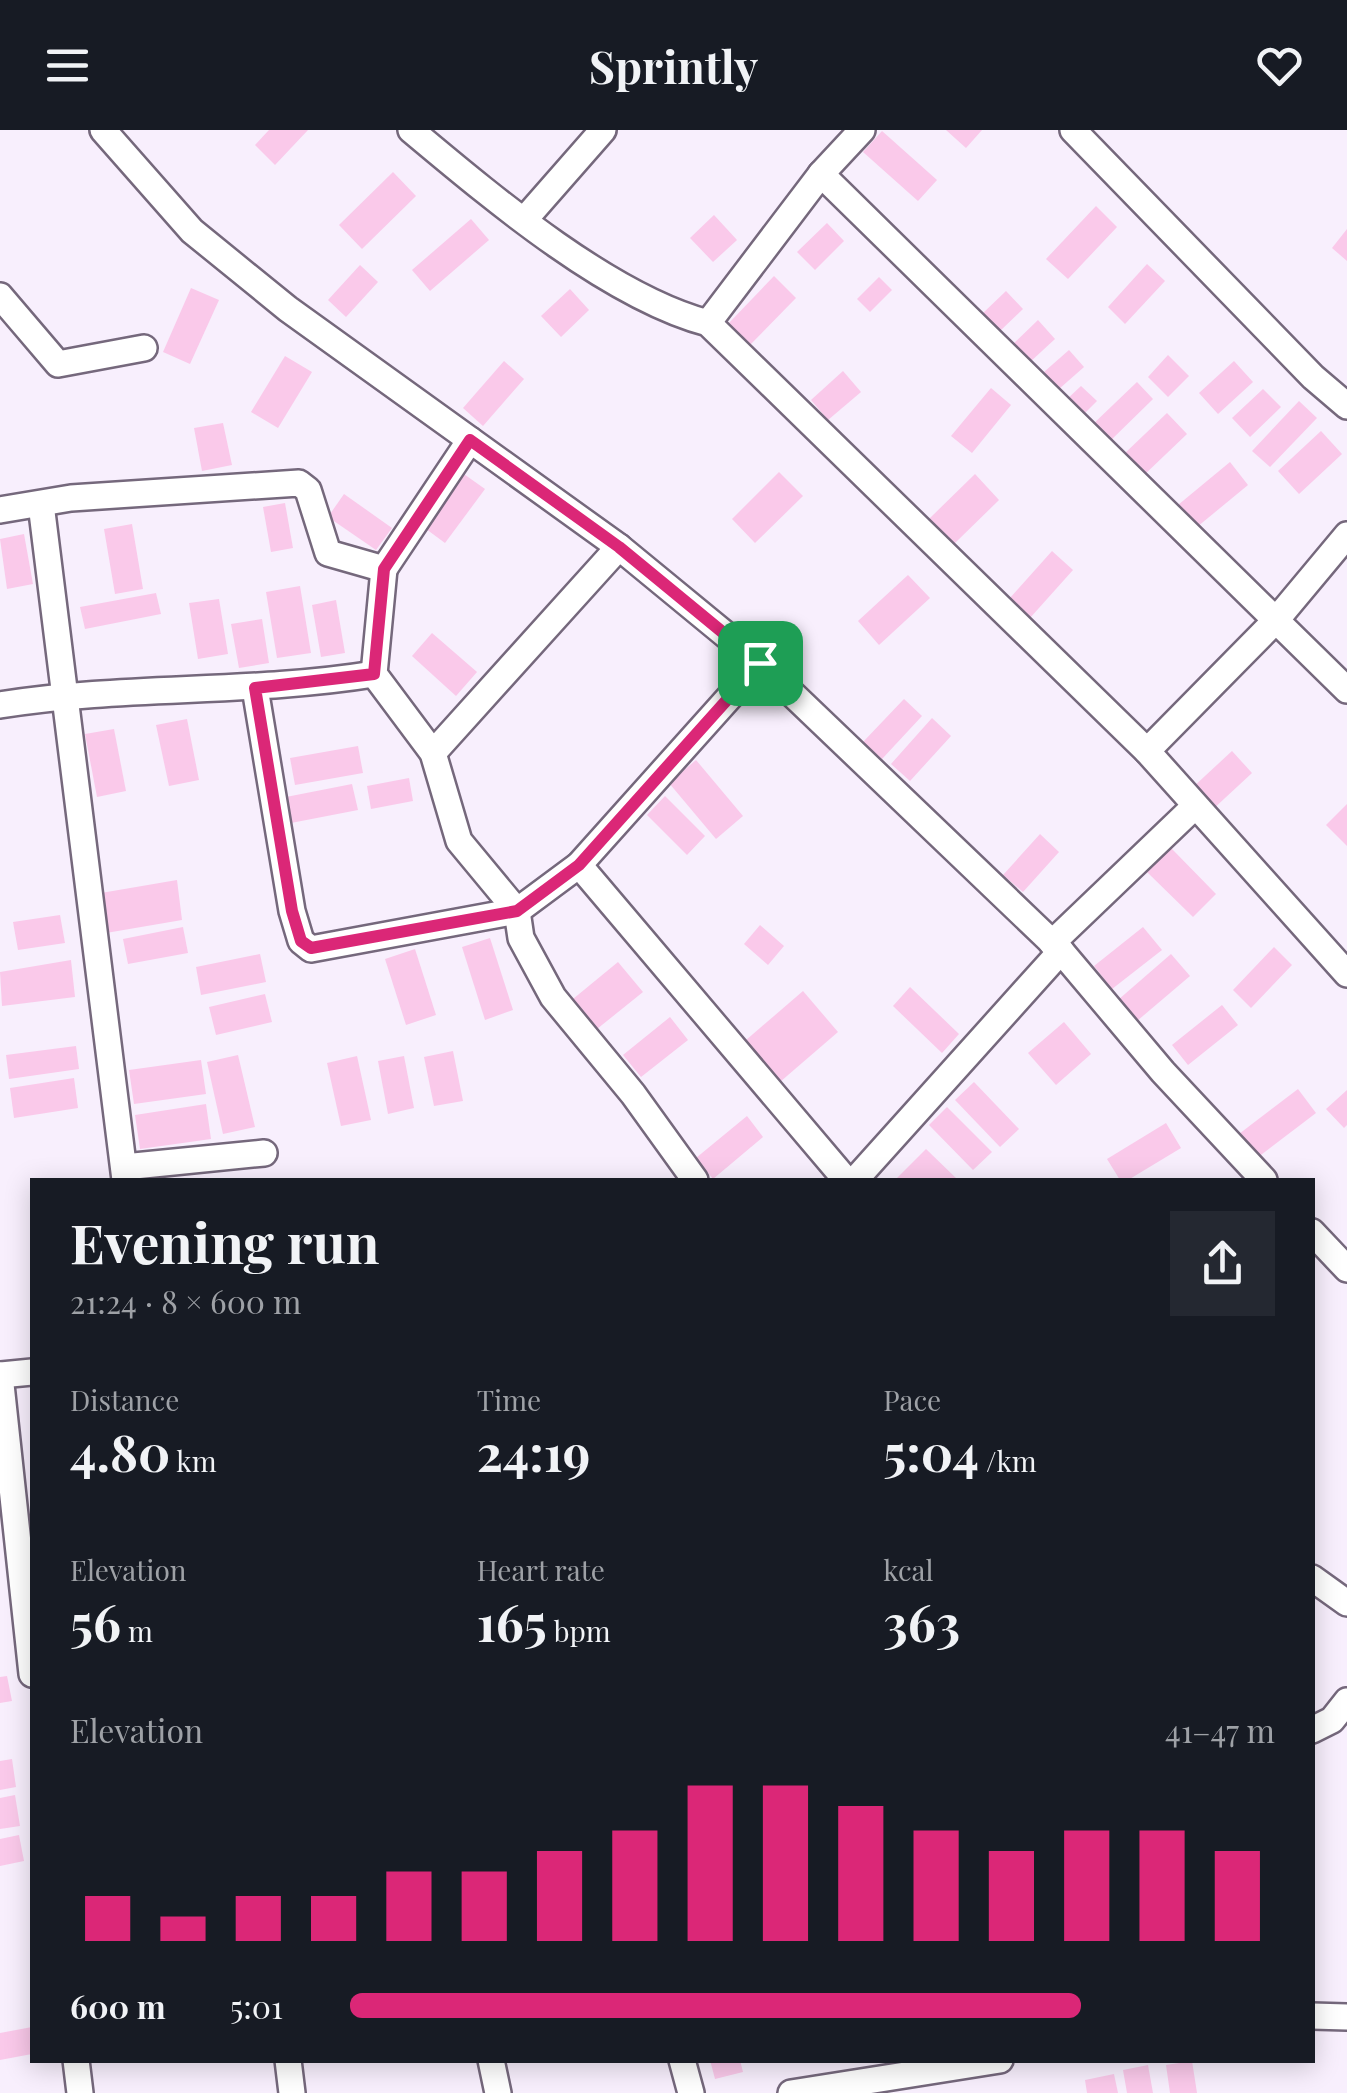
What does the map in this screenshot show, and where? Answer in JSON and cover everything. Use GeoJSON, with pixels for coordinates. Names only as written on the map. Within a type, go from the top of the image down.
{"type":"FeatureCollection","features":[{"type":"Feature","properties":{"kind":"street"},"geometry":{"type":"LineString","coordinates":[[103,130],[192,231],[288,308],[619,547],[760,663],[1056,947],[1163,1072],[1262,1178]]}},
{"type":"Feature","properties":{"kind":"street"},"geometry":{"type":"LineString","coordinates":[[411,130],[574,256],[674,314],[708,323],[1147,751],[1347,974]]}},
{"type":"Feature","properties":{"kind":"street"},"geometry":{"type":"LineString","coordinates":[[525,218],[603,130]]}},
{"type":"Feature","properties":{"kind":"street"},"geometry":{"type":"LineString","coordinates":[[708,323],[821,174],[862,130]]}},
{"type":"Feature","properties":{"kind":"street"},"geometry":{"type":"LineString","coordinates":[[1073,130],[1313,377],[1347,406]]}},
{"type":"Feature","properties":{"kind":"street"},"geometry":{"type":"LineString","coordinates":[[821,174],[1347,690]]}},
{"type":"Feature","properties":{"kind":"street"},"geometry":{"type":"LineString","coordinates":[[0,296],[58,364],[144,348]]}},
{"type":"Feature","properties":{"kind":"street"},"geometry":{"type":"LineString","coordinates":[[470,440],[384,569],[374,674],[433,752],[459,841],[517,911],[520,938],[553,997],[634,1094],[693,1178]]}},
{"type":"Feature","properties":{"kind":"street"},"geometry":{"type":"LineString","coordinates":[[0,510],[70,498],[299,484],[308,490],[328,552],[384,569]]}},
{"type":"Feature","properties":{"kind":"street"},"geometry":{"type":"LineString","coordinates":[[41,504],[125,1174],[264,1154]]}},
{"type":"Feature","properties":{"kind":"street"},"geometry":{"type":"LineString","coordinates":[[1147,751],[1278,619],[1347,536]]}},
{"type":"Feature","properties":{"kind":"street"},"geometry":{"type":"LineString","coordinates":[[433,752],[619,547]]}},
{"type":"Feature","properties":{"kind":"street"},"geometry":{"type":"LineString","coordinates":[[255,688],[292,911],[304,946],[311,948],[517,911],[579,865],[760,663]]}},
{"type":"Feature","properties":{"kind":"street"},"geometry":{"type":"LineString","coordinates":[[0,706],[63,695],[255,688],[374,674]]}},
{"type":"Feature","properties":{"kind":"street"},"geometry":{"type":"LineString","coordinates":[[857,1178],[1056,947],[1194,807]]}},
{"type":"Feature","properties":{"kind":"street"},"geometry":{"type":"LineString","coordinates":[[579,865],[844,1178]]}},
{"type":"Feature","properties":{"kind":"street"},"geometry":{"type":"LineString","coordinates":[[1315,1235],[1347,1269]]}},
{"type":"Feature","properties":{"kind":"street"},"geometry":{"type":"LineString","coordinates":[[30,1372],[0,1375],[30,1660]]}},
{"type":"Feature","properties":{"kind":"street"},"geometry":{"type":"LineString","coordinates":[[1315,1580],[1347,1604]]}},
{"type":"Feature","properties":{"kind":"street"},"geometry":{"type":"LineString","coordinates":[[1315,1728],[1332,1720],[1347,1701]]}},
{"type":"Feature","properties":{"kind":"street"},"geometry":{"type":"LineString","coordinates":[[1315,2016],[1347,2017]]}},
{"type":"Feature","properties":{"kind":"street"},"geometry":{"type":"LineString","coordinates":[[76,2063],[80,2093]]}},
{"type":"Feature","properties":{"kind":"street"},"geometry":{"type":"LineString","coordinates":[[288,2063],[292,2093]]}},
{"type":"Feature","properties":{"kind":"street"},"geometry":{"type":"LineString","coordinates":[[492,2063],[498,2093]]}},
{"type":"Feature","properties":{"kind":"street"},"geometry":{"type":"LineString","coordinates":[[683,2063],[691,2093]]}},
{"type":"Feature","properties":{"kind":"street"},"geometry":{"type":"LineString","coordinates":[[790,2093],[903,2068],[964,2063]]}},
{"type":"Feature","properties":{"kind":"building"},"geometry":{"type":"Polygon","coordinates":[[[269,130],[308,130],[275,165],[255,145],[269,130]]]}},
{"type":"Feature","properties":{"kind":"building"},"geometry":{"type":"Polygon","coordinates":[[[946,130],[982,130],[966,148],[946,130]]]}},
{"type":"Feature","properties":{"kind":"building"},"geometry":{"type":"Polygon","coordinates":[[[882,131],[937,180],[918,201],[863,152],[882,131]]]}},
{"type":"Feature","properties":{"kind":"building"},"geometry":{"type":"Polygon","coordinates":[[[393,172],[416,196],[362,249],[339,225],[393,172]]]}},
{"type":"Feature","properties":{"kind":"building"},"geometry":{"type":"Polygon","coordinates":[[[1096,206],[1117,227],[1068,279],[1046,259],[1096,206]]]}},
{"type":"Feature","properties":{"kind":"building"},"geometry":{"type":"Polygon","coordinates":[[[714,215],[737,240],[713,262],[690,238],[714,215]]]}},
{"type":"Feature","properties":{"kind":"building"},"geometry":{"type":"Polygon","coordinates":[[[471,219],[489,240],[430,291],[412,270],[471,219]]]}},
{"type":"Feature","properties":{"kind":"building"},"geometry":{"type":"Polygon","coordinates":[[[827,223],[844,241],[815,270],[797,252],[827,223]]]}},
{"type":"Feature","properties":{"kind":"building"},"geometry":{"type":"Polygon","coordinates":[[[1347,229],[1347,261],[1332,248],[1347,229]]]}},
{"type":"Feature","properties":{"kind":"building"},"geometry":{"type":"Polygon","coordinates":[[[1147,264],[1165,281],[1125,324],[1108,307],[1147,264]]]}},
{"type":"Feature","properties":{"kind":"building"},"geometry":{"type":"Polygon","coordinates":[[[360,265],[378,282],[346,317],[328,300],[360,265]]]}},
{"type":"Feature","properties":{"kind":"building"},"geometry":{"type":"Polygon","coordinates":[[[774,276],[796,298],[750,345],[728,324],[774,276]]]}},
{"type":"Feature","properties":{"kind":"building"},"geometry":{"type":"Polygon","coordinates":[[[879,277],[892,290],[870,312],[857,299],[879,277]]]}},
{"type":"Feature","properties":{"kind":"building"},"geometry":{"type":"Polygon","coordinates":[[[191,288],[219,300],[190,364],[163,352],[191,288]]]}},
{"type":"Feature","properties":{"kind":"building"},"geometry":{"type":"Polygon","coordinates":[[[570,289],[589,310],[561,337],[541,316],[570,289]]]}},
{"type":"Feature","properties":{"kind":"building"},"geometry":{"type":"Polygon","coordinates":[[[1006,291],[1023,309],[999,332],[982,314],[1006,291]]]}},
{"type":"Feature","properties":{"kind":"building"},"geometry":{"type":"Polygon","coordinates":[[[1038,320],[1055,339],[1029,363],[1012,345],[1038,320]]]}},
{"type":"Feature","properties":{"kind":"building"},"geometry":{"type":"Polygon","coordinates":[[[1069,350],[1084,367],[1059,389],[1044,372],[1069,350]]]}},
{"type":"Feature","properties":{"kind":"building"},"geometry":{"type":"Polygon","coordinates":[[[1168,355],[1189,376],[1168,397],[1148,377],[1168,355]]]}},
{"type":"Feature","properties":{"kind":"building"},"geometry":{"type":"Polygon","coordinates":[[[285,356],[312,372],[278,428],[251,412],[285,356]]]}},
{"type":"Feature","properties":{"kind":"building"},"geometry":{"type":"Polygon","coordinates":[[[504,361],[524,379],[483,426],[463,408],[504,361]]]}},
{"type":"Feature","properties":{"kind":"building"},"geometry":{"type":"Polygon","coordinates":[[[1234,361],[1253,382],[1218,414],[1199,393],[1234,361]]]}},
{"type":"Feature","properties":{"kind":"building"},"geometry":{"type":"Polygon","coordinates":[[[843,371],[861,392],[828,420],[811,400],[843,371]]]}},
{"type":"Feature","properties":{"kind":"building"},"geometry":{"type":"Polygon","coordinates":[[[1137,382],[1153,399],[1107,444],[1090,427],[1137,382]]]}},
{"type":"Feature","properties":{"kind":"building"},"geometry":{"type":"Polygon","coordinates":[[[1081,386],[1097,401],[1080,418],[1064,402],[1081,386]]]}},
{"type":"Feature","properties":{"kind":"building"},"geometry":{"type":"Polygon","coordinates":[[[991,388],[1011,405],[972,453],[951,436],[991,388]]]}},
{"type":"Feature","properties":{"kind":"building"},"geometry":{"type":"Polygon","coordinates":[[[1263,389],[1281,407],[1250,437],[1232,418],[1263,389]]]}},
{"type":"Feature","properties":{"kind":"building"},"geometry":{"type":"Polygon","coordinates":[[[1299,401],[1317,418],[1270,467],[1252,451],[1299,401]]]}},
{"type":"Feature","properties":{"kind":"building"},"geometry":{"type":"Polygon","coordinates":[[[1167,413],[1187,434],[1143,476],[1123,455],[1167,413]]]}},
{"type":"Feature","properties":{"kind":"building"},"geometry":{"type":"Polygon","coordinates":[[[223,423],[232,465],[202,471],[194,428],[223,423]]]}},
{"type":"Feature","properties":{"kind":"building"},"geometry":{"type":"Polygon","coordinates":[[[1321,431],[1342,454],[1299,494],[1278,471],[1321,431]]]}},
{"type":"Feature","properties":{"kind":"building"},"geometry":{"type":"Polygon","coordinates":[[[1230,462],[1248,485],[1197,527],[1178,505],[1230,462]]]}},
{"type":"Feature","properties":{"kind":"building"},"geometry":{"type":"Polygon","coordinates":[[[461,472],[485,489],[445,543],[422,526],[461,472]]]}},
{"type":"Feature","properties":{"kind":"building"},"geometry":{"type":"Polygon","coordinates":[[[779,472],[803,496],[755,543],[732,519],[779,472]]]}},
{"type":"Feature","properties":{"kind":"building"},"geometry":{"type":"Polygon","coordinates":[[[975,474],[999,500],[954,544],[929,519],[975,474]]]}},
{"type":"Feature","properties":{"kind":"building"},"geometry":{"type":"Polygon","coordinates":[[[344,494],[392,528],[376,550],[328,517],[344,494]]]}},
{"type":"Feature","properties":{"kind":"building"},"geometry":{"type":"Polygon","coordinates":[[[285,503],[293,548],[271,552],[263,507],[285,503]]]}},
{"type":"Feature","properties":{"kind":"building"},"geometry":{"type":"Polygon","coordinates":[[[132,524],[143,589],[115,594],[104,529],[132,524]]]}},
{"type":"Feature","properties":{"kind":"building"},"geometry":{"type":"Polygon","coordinates":[[[24,534],[33,584],[7,589],[0,539],[24,534]]]}},
{"type":"Feature","properties":{"kind":"building"},"geometry":{"type":"Polygon","coordinates":[[[1052,551],[1073,570],[1030,618],[1009,599],[1052,551]]]}},
{"type":"Feature","properties":{"kind":"building"},"geometry":{"type":"Polygon","coordinates":[[[908,575],[930,598],[879,645],[858,621],[908,575]]]}},
{"type":"Feature","properties":{"kind":"building"},"geometry":{"type":"Polygon","coordinates":[[[300,586],[311,653],[277,658],[266,592],[300,586]]]}},
{"type":"Feature","properties":{"kind":"building"},"geometry":{"type":"Polygon","coordinates":[[[156,593],[161,614],[85,629],[80,607],[156,593]]]}},
{"type":"Feature","properties":{"kind":"building"},"geometry":{"type":"Polygon","coordinates":[[[219,599],[228,654],[198,659],[189,603],[219,599]]]}},
{"type":"Feature","properties":{"kind":"building"},"geometry":{"type":"Polygon","coordinates":[[[336,600],[345,653],[321,657],[312,605],[336,600]]]}},
{"type":"Feature","properties":{"kind":"building"},"geometry":{"type":"Polygon","coordinates":[[[262,619],[269,663],[239,668],[231,624],[262,619]]]}},
{"type":"Feature","properties":{"kind":"building"},"geometry":{"type":"Polygon","coordinates":[[[432,633],[477,672],[456,696],[412,656],[432,633]]]}},
{"type":"Feature","properties":{"kind":"building"},"geometry":{"type":"Polygon","coordinates":[[[904,699],[922,716],[882,759],[863,742],[904,699]]]}},
{"type":"Feature","properties":{"kind":"building"},"geometry":{"type":"Polygon","coordinates":[[[932,718],[951,736],[910,781],[891,764],[932,718]]]}},
{"type":"Feature","properties":{"kind":"building"},"geometry":{"type":"Polygon","coordinates":[[[187,719],[199,780],[169,786],[156,725],[187,719]]]}},
{"type":"Feature","properties":{"kind":"building"},"geometry":{"type":"Polygon","coordinates":[[[114,729],[126,791],[97,797],[85,734],[114,729]]]}},
{"type":"Feature","properties":{"kind":"building"},"geometry":{"type":"Polygon","coordinates":[[[358,746],[363,773],[295,785],[290,758],[358,746]]]}},
{"type":"Feature","properties":{"kind":"building"},"geometry":{"type":"Polygon","coordinates":[[[1232,751],[1252,773],[1211,811],[1191,789],[1232,751]]]}},
{"type":"Feature","properties":{"kind":"building"},"geometry":{"type":"Polygon","coordinates":[[[696,760],[743,816],[716,839],[669,783],[696,760]]]}},
{"type":"Feature","properties":{"kind":"building"},"geometry":{"type":"Polygon","coordinates":[[[409,778],[413,801],[371,809],[367,786],[409,778]]]}},
{"type":"Feature","properties":{"kind":"building"},"geometry":{"type":"Polygon","coordinates":[[[352,784],[358,810],[291,823],[286,797],[352,784]]]}},
{"type":"Feature","properties":{"kind":"building"},"geometry":{"type":"Polygon","coordinates":[[[665,796],[705,836],[687,855],[647,815],[665,796]]]}},
{"type":"Feature","properties":{"kind":"building"},"geometry":{"type":"Polygon","coordinates":[[[1347,804],[1347,846],[1326,825],[1347,804]]]}},
{"type":"Feature","properties":{"kind":"building"},"geometry":{"type":"Polygon","coordinates":[[[1040,834],[1059,852],[1023,892],[1003,875],[1040,834]]]}},
{"type":"Feature","properties":{"kind":"building"},"geometry":{"type":"Polygon","coordinates":[[[1171,848],[1216,894],[1193,917],[1147,872],[1171,848]]]}},
{"type":"Feature","properties":{"kind":"building"},"geometry":{"type":"Polygon","coordinates":[[[177,880],[182,920],[106,933],[101,893],[177,880]]]}},
{"type":"Feature","properties":{"kind":"building"},"geometry":{"type":"Polygon","coordinates":[[[60,915],[65,943],[18,950],[13,922],[60,915]]]}},
{"type":"Feature","properties":{"kind":"building"},"geometry":{"type":"Polygon","coordinates":[[[760,925],[784,946],[768,965],[744,944],[760,925]]]}},
{"type":"Feature","properties":{"kind":"building"},"geometry":{"type":"Polygon","coordinates":[[[183,927],[188,953],[128,964],[123,939],[183,927]]]}},
{"type":"Feature","properties":{"kind":"building"},"geometry":{"type":"Polygon","coordinates":[[[1143,927],[1162,950],[1112,989],[1094,966],[1143,927]]]}},
{"type":"Feature","properties":{"kind":"building"},"geometry":{"type":"Polygon","coordinates":[[[490,938],[513,1010],[485,1020],[462,947],[490,938]]]}},
{"type":"Feature","properties":{"kind":"building"},"geometry":{"type":"Polygon","coordinates":[[[1274,947],[1292,965],[1251,1008],[1233,990],[1274,947]]]}},
{"type":"Feature","properties":{"kind":"building"},"geometry":{"type":"Polygon","coordinates":[[[415,949],[436,1015],[406,1025],[385,959],[415,949]]]}},
{"type":"Feature","properties":{"kind":"building"},"geometry":{"type":"Polygon","coordinates":[[[260,954],[266,982],[201,995],[196,967],[260,954]]]}},
{"type":"Feature","properties":{"kind":"building"},"geometry":{"type":"Polygon","coordinates":[[[1171,954],[1190,976],[1137,1021],[1118,1000],[1171,954]]]}},
{"type":"Feature","properties":{"kind":"building"},"geometry":{"type":"Polygon","coordinates":[[[71,960],[75,997],[2,1006],[0,972],[71,960]]]}},
{"type":"Feature","properties":{"kind":"building"},"geometry":{"type":"Polygon","coordinates":[[[618,962],[643,992],[597,1029],[573,999],[618,962]]]}},
{"type":"Feature","properties":{"kind":"building"},"geometry":{"type":"Polygon","coordinates":[[[910,987],[959,1034],[942,1053],[893,1006],[910,987]]]}},
{"type":"Feature","properties":{"kind":"building"},"geometry":{"type":"Polygon","coordinates":[[[803,991],[838,1032],[773,1088],[738,1047],[803,991]]]}},
{"type":"Feature","properties":{"kind":"building"},"geometry":{"type":"Polygon","coordinates":[[[265,994],[272,1022],[216,1035],[209,1007],[265,994]]]}},
{"type":"Feature","properties":{"kind":"building"},"geometry":{"type":"Polygon","coordinates":[[[1222,1005],[1238,1025],[1188,1065],[1172,1045],[1222,1005]]]}},
{"type":"Feature","properties":{"kind":"building"},"geometry":{"type":"Polygon","coordinates":[[[670,1017],[688,1040],[641,1077],[623,1055],[670,1017]]]}},
{"type":"Feature","properties":{"kind":"building"},"geometry":{"type":"Polygon","coordinates":[[[1064,1022],[1091,1054],[1056,1085],[1028,1053],[1064,1022]]]}},
{"type":"Feature","properties":{"kind":"building"},"geometry":{"type":"Polygon","coordinates":[[[76,1046],[79,1069],[9,1079],[6,1055],[76,1046]]]}},
{"type":"Feature","properties":{"kind":"building"},"geometry":{"type":"Polygon","coordinates":[[[453,1051],[463,1101],[434,1106],[424,1057],[453,1051]]]}},
{"type":"Feature","properties":{"kind":"building"},"geometry":{"type":"Polygon","coordinates":[[[238,1055],[255,1127],[223,1134],[207,1062],[238,1055]]]}},
{"type":"Feature","properties":{"kind":"building"},"geometry":{"type":"Polygon","coordinates":[[[357,1056],[371,1120],[341,1126],[327,1063],[357,1056]]]}},
{"type":"Feature","properties":{"kind":"building"},"geometry":{"type":"Polygon","coordinates":[[[404,1056],[414,1108],[388,1114],[378,1061],[404,1056]]]}},
{"type":"Feature","properties":{"kind":"building"},"geometry":{"type":"Polygon","coordinates":[[[201,1060],[206,1094],[134,1104],[129,1070],[201,1060]]]}},
{"type":"Feature","properties":{"kind":"building"},"geometry":{"type":"Polygon","coordinates":[[[74,1078],[78,1108],[14,1118],[10,1088],[74,1078]]]}},
{"type":"Feature","properties":{"kind":"building"},"geometry":{"type":"Polygon","coordinates":[[[974,1082],[1019,1129],[1000,1147],[955,1100],[974,1082]]]}},
{"type":"Feature","properties":{"kind":"building"},"geometry":{"type":"Polygon","coordinates":[[[1298,1089],[1316,1113],[1253,1161],[1235,1137],[1298,1089]]]}},
{"type":"Feature","properties":{"kind":"building"},"geometry":{"type":"Polygon","coordinates":[[[1347,1090],[1347,1125],[1344,1128],[1326,1109],[1347,1090]]]}},
{"type":"Feature","properties":{"kind":"building"},"geometry":{"type":"Polygon","coordinates":[[[206,1104],[211,1139],[140,1149],[135,1115],[206,1104]]]}},
{"type":"Feature","properties":{"kind":"building"},"geometry":{"type":"Polygon","coordinates":[[[947,1107],[992,1152],[973,1170],[929,1125],[947,1107]]]}},
{"type":"Feature","properties":{"kind":"building"},"geometry":{"type":"Polygon","coordinates":[[[747,1116],[763,1137],[714,1178],[696,1158],[747,1116]]]}},
{"type":"Feature","properties":{"kind":"building"},"geometry":{"type":"Polygon","coordinates":[[[1166,1123],[1181,1148],[1131,1178],[1119,1178],[1107,1159],[1166,1123]]]}},
{"type":"Feature","properties":{"kind":"building"},"geometry":{"type":"Polygon","coordinates":[[[926,1149],[956,1178],[897,1178],[926,1149]]]}},
{"type":"Feature","properties":{"kind":"building"},"geometry":{"type":"Polygon","coordinates":[[[7,1676],[12,1701],[0,1703],[0,1677],[7,1676]]]}},
{"type":"Feature","properties":{"kind":"building"},"geometry":{"type":"Polygon","coordinates":[[[12,1759],[16,1787],[0,1790],[0,1761],[12,1759]]]}},
{"type":"Feature","properties":{"kind":"building"},"geometry":{"type":"Polygon","coordinates":[[[15,1795],[20,1826],[0,1829],[0,1798],[15,1795]]]}},
{"type":"Feature","properties":{"kind":"building"},"geometry":{"type":"Polygon","coordinates":[[[19,1835],[24,1861],[0,1866],[0,1839],[19,1835]]]}},
{"type":"Feature","properties":{"kind":"building"},"geometry":{"type":"Polygon","coordinates":[[[30,2027],[30,2054],[0,2060],[0,2033],[30,2027]]]}},
{"type":"Feature","properties":{"kind":"building"},"geometry":{"type":"Polygon","coordinates":[[[711,2063],[741,2063],[743,2072],[715,2079],[711,2063]]]}},
{"type":"Feature","properties":{"kind":"building"},"geometry":{"type":"Polygon","coordinates":[[[1192,2063],[1197,2093],[1170,2093],[1166,2065],[1192,2063]]]}},
{"type":"Feature","properties":{"kind":"building"},"geometry":{"type":"Polygon","coordinates":[[[1148,2065],[1153,2093],[1127,2093],[1123,2070],[1148,2065]]]}},
{"type":"Feature","properties":{"kind":"building"},"geometry":{"type":"Polygon","coordinates":[[[1114,2074],[1118,2093],[1087,2093],[1085,2080],[1114,2074]]]}},
{"type":"Feature","properties":{"kind":"route"},"geometry":{"type":"LineString","coordinates":[[470,440],[619,547],[760,663],[579,865],[517,911],[311,948],[304,946],[292,911],[255,688],[374,674],[384,569],[470,440]]}}]}
